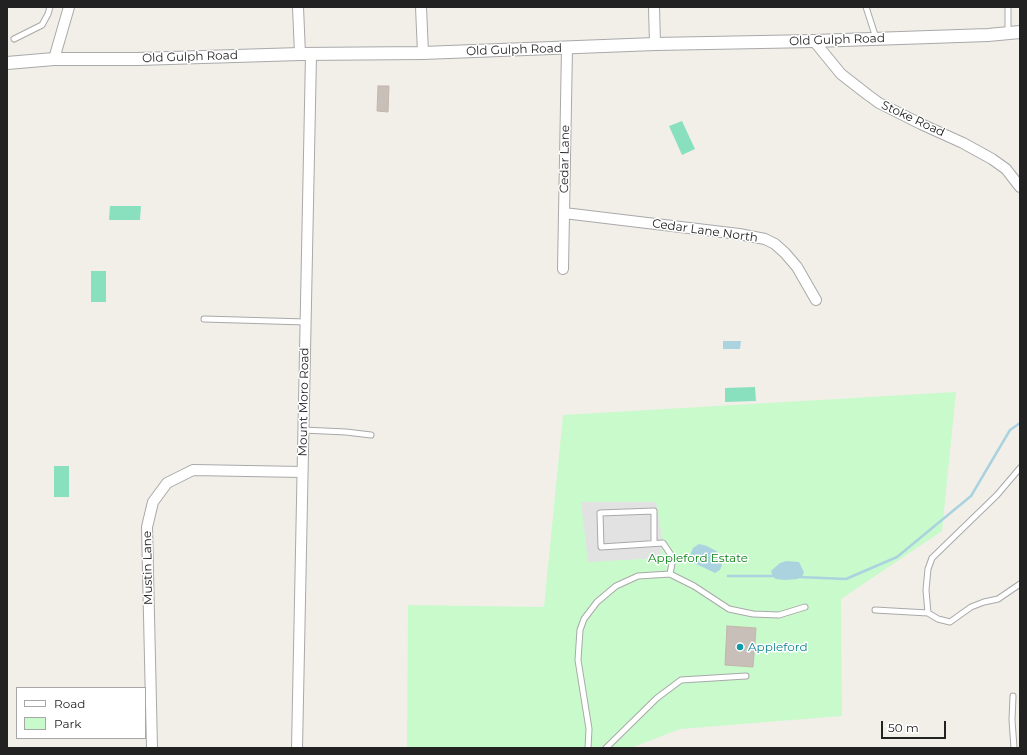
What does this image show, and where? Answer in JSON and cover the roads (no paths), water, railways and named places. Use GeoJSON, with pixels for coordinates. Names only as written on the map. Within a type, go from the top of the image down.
{"type":"FeatureCollection","features":[{"type":"Feature","properties":{"kind":"street"},"geometry":{"type":"LineString","coordinates":[[54,59],[69,7]]}},
{"type":"Feature","properties":{"kind":"street","name":"Mount Moro Road"},"geometry":{"type":"LineString","coordinates":[[297,748],[306,322],[305,55],[298,7]]}},
{"type":"Feature","properties":{"kind":"street"},"geometry":{"type":"LineString","coordinates":[[421,7],[423,53]]}},
{"type":"Feature","properties":{"kind":"street"},"geometry":{"type":"LineString","coordinates":[[654,7],[655,44]]}},
{"type":"Feature","properties":{"kind":"street","name":"Old Gulph Road"},"geometry":{"type":"LineString","coordinates":[[7,63],[54,59],[138,59],[423,53],[655,44],[877,39],[1014,33]]}},
{"type":"Feature","properties":{"kind":"street","name":"Stoke Road"},"geometry":{"type":"LineString","coordinates":[[814,41],[841,74],[868,96],[879,103],[992,158],[1006,169],[1020,187]]}},
{"type":"Feature","properties":{"kind":"street","name":"Cedar Lane"},"geometry":{"type":"LineString","coordinates":[[563,269],[567,48]]}},
{"type":"Feature","properties":{"kind":"street","name":"Cedar Lane North"},"geometry":{"type":"LineString","coordinates":[[564,213],[738,234],[765,239],[775,244],[797,267],[816,300]]}},
{"type":"Feature","properties":{"kind":"street","name":"Mustin Lane"},"geometry":{"type":"LineString","coordinates":[[152,748],[147,527],[153,502],[167,483],[194,470],[302,472]]}},
{"type":"Feature","properties":{"kind":"lane"},"geometry":{"type":"LineString","coordinates":[[14,39],[42,25],[50,7]]}},
{"type":"Feature","properties":{"kind":"lane"},"geometry":{"type":"LineString","coordinates":[[866,7],[877,39]]}},
{"type":"Feature","properties":{"kind":"lane"},"geometry":{"type":"LineString","coordinates":[[1008,7],[1014,33]]}},
{"type":"Feature","properties":{"kind":"lane"},"geometry":{"type":"LineString","coordinates":[[204,319],[306,322]]}},
{"type":"Feature","properties":{"kind":"lane"},"geometry":{"type":"LineString","coordinates":[[303,430],[371,435]]}},
{"type":"Feature","properties":{"kind":"lane"},"geometry":{"type":"LineString","coordinates":[[928,613],[926,590],[928,569],[932,558],[997,495],[1020,468]]}},
{"type":"Feature","properties":{"kind":"lane"},"geometry":{"type":"LineString","coordinates":[[654,543],[654,511],[600,513],[601,547],[663,543],[673,558],[670,574]]}},
{"type":"Feature","properties":{"kind":"lane"},"geometry":{"type":"LineString","coordinates":[[588,748],[589,729],[578,660],[580,630],[584,619],[597,602],[616,586],[638,576],[670,574],[694,586],[729,609],[754,614],[779,615],[805,607]]}},
{"type":"Feature","properties":{"kind":"lane"},"geometry":{"type":"LineString","coordinates":[[875,610],[928,613],[938,619],[950,622],[971,607],[998,599],[1020,584]]}},
{"type":"Feature","properties":{"kind":"lane"},"geometry":{"type":"LineString","coordinates":[[606,748],[657,698],[681,680],[746,676]]}},
{"type":"Feature","properties":{"kind":"lane"},"geometry":{"type":"LineString","coordinates":[[1013,696],[1012,720],[1014,748]]}},
{"type":"Feature","properties":{"kind":"water"},"geometry":{"type":"Polygon","coordinates":[[[723,341],[741,341],[740,349],[723,349],[723,341]]]}},
{"type":"Feature","properties":{"kind":"water"},"geometry":{"type":"Polygon","coordinates":[[[699,544],[707,546],[718,552],[722,558],[720,570],[715,573],[694,563],[690,555],[693,548],[699,544]]]}},
{"type":"Feature","properties":{"kind":"water"},"geometry":{"type":"Polygon","coordinates":[[[786,561],[799,562],[804,572],[802,577],[785,580],[776,579],[773,577],[771,571],[780,563],[786,561]]]}},
{"type":"Feature","properties":{"kind":"waterway"},"geometry":{"type":"LineString","coordinates":[[799,577],[846,579],[897,557],[971,496],[1010,430],[1020,423]]}},
{"type":"Feature","properties":{"kind":"waterway"},"geometry":{"type":"LineString","coordinates":[[728,576],[776,576]]}},
{"type":"Feature","properties":{"kind":"place","name":"Appleford"},"geometry":{"type":"Point","coordinates":[740,647]}},
{"type":"Feature","properties":{"kind":"park label","name":"Appleford Estate"},"geometry":{"type":"Point","coordinates":[698,558]}}]}
